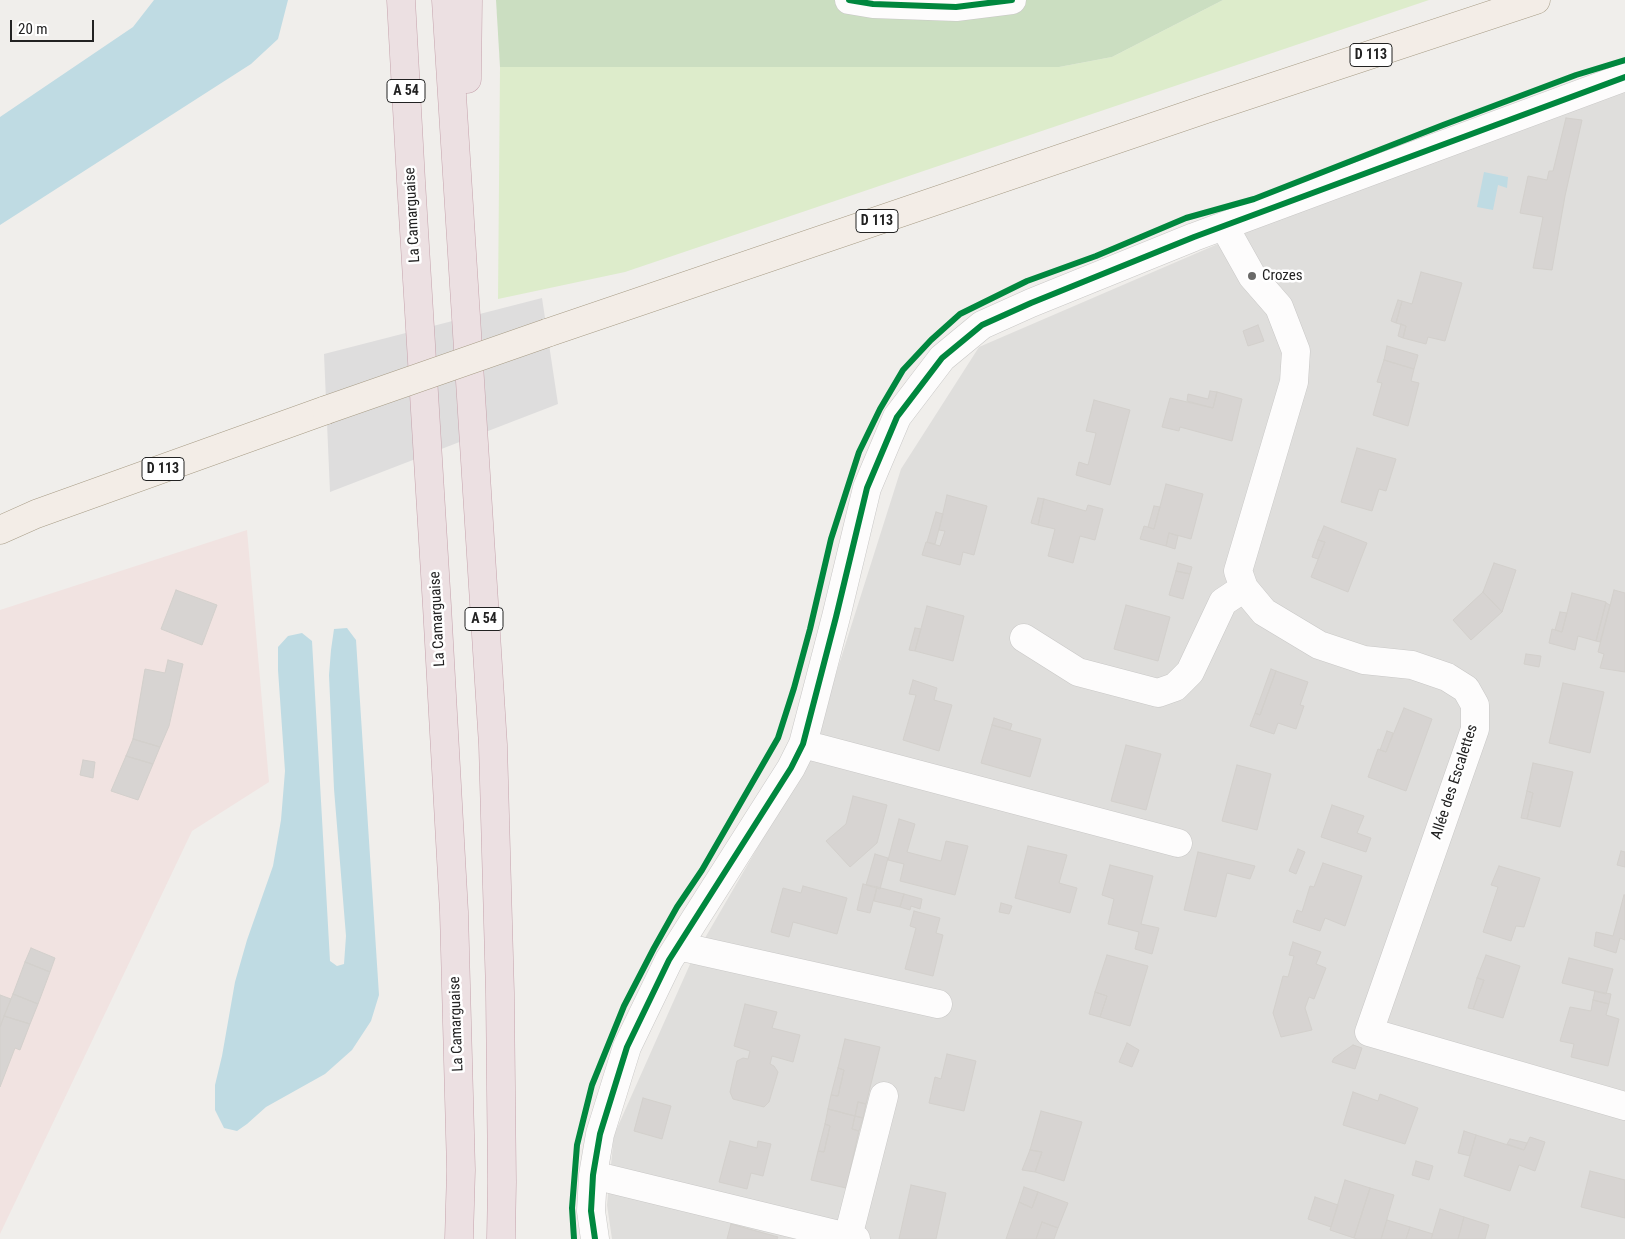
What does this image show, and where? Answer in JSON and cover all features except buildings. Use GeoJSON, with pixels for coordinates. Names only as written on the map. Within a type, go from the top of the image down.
{"type":"FeatureCollection","features":[{"type":"Feature","properties":{"kind":"highway"},"geometry":{"type":"LineString","coordinates":[[391,0],[410,181]]}},
{"type":"Feature","properties":{"kind":"highway","name":"La Camarguaise"},"geometry":{"type":"LineString","coordinates":[[401,0],[410,181],[438,616],[454,912],[461,1170],[459,1239]]}},
{"type":"Feature","properties":{"kind":"highway","name":"A 54"},"geometry":{"type":"LineString","coordinates":[[446,0],[462,283],[493,745],[500,992],[501,1239]]}},
{"type":"Feature","properties":{"kind":"highway"},"geometry":{"type":"LineString","coordinates":[[462,283],[468,0]]}},
{"type":"Feature","properties":{"kind":"main road","name":"D 113"},"geometry":{"type":"LineString","coordinates":[[0,530],[36,514],[547,333],[1206,109],[1536,0]]}},
{"type":"Feature","properties":{"kind":"street"},"geometry":{"type":"LineString","coordinates":[[850,0],[873,4],[956,7],[1012,0]]}},
{"type":"Feature","properties":{"kind":"street"},"geometry":{"type":"LineString","coordinates":[[594,1239],[591,1211],[593,1175],[600,1134],[627,1047],[669,960],[791,768],[803,744],[867,488],[898,417],[942,358],[982,325],[1031,303],[1224,226],[1625,77]]}},
{"type":"Feature","properties":{"kind":"street"},"geometry":{"type":"LineString","coordinates":[[1024,638],[1078,672],[1158,693],[1175,687],[1190,672],[1223,602],[1244,588],[1238,572],[1294,382],[1296,351],[1279,307],[1252,276],[1224,226]]}},
{"type":"Feature","properties":{"kind":"street","name":"Allée des Escalettes"},"geometry":{"type":"LineString","coordinates":[[1244,588],[1264,612],[1319,645],[1364,660],[1412,665],[1447,677],[1466,689],[1475,705],[1475,729],[1369,1032],[1625,1106]]}},
{"type":"Feature","properties":{"kind":"street"},"geometry":{"type":"LineString","coordinates":[[803,744],[1178,843]]}},
{"type":"Feature","properties":{"kind":"street"},"geometry":{"type":"LineString","coordinates":[[678,946],[938,1004]]}},
{"type":"Feature","properties":{"kind":"street"},"geometry":{"type":"LineString","coordinates":[[593,1175],[852,1238],[884,1096]]}},
{"type":"Feature","properties":{"kind":"shaded area"},"geometry":{"type":"Polygon","coordinates":[[[1625,87],[1625,1239],[612,1239],[607,1205],[614,1135],[691,962],[809,759],[901,469],[979,347],[1262,225],[1625,87]]]}},
{"type":"Feature","properties":{"kind":"shaded area"},"geometry":{"type":"Polygon","coordinates":[[[247,530],[269,782],[192,831],[0,1234],[0,610],[247,530]]]}},
{"type":"Feature","properties":{"kind":"green space"},"geometry":{"type":"Polygon","coordinates":[[[496,0],[1223,0],[1112,57],[1059,67],[500,67],[496,0]]]}},
{"type":"Feature","properties":{"kind":"green space"},"geometry":{"type":"Polygon","coordinates":[[[1223,0],[1429,0],[625,272],[498,299],[500,67],[1059,67],[1112,57],[1223,0]]]}},
{"type":"Feature","properties":{"kind":"water"},"geometry":{"type":"Polygon","coordinates":[[[154,0],[288,0],[278,39],[251,64],[0,225],[0,117],[133,27],[154,0]]]}},
{"type":"Feature","properties":{"kind":"water"},"geometry":{"type":"Polygon","coordinates":[[[1484,172],[1508,177],[1507,188],[1498,185],[1493,210],[1477,207],[1484,172]]]}},
{"type":"Feature","properties":{"kind":"water"},"geometry":{"type":"Polygon","coordinates":[[[347,628],[356,640],[379,995],[371,1021],[352,1050],[325,1074],[266,1107],[237,1131],[224,1128],[215,1110],[215,1085],[235,982],[247,940],[273,866],[281,820],[285,771],[278,647],[288,636],[302,633],[312,641],[330,961],[337,966],[344,964],[346,936],[334,789],[329,675],[334,629],[347,628]]]}},
{"type":"Feature","properties":{"kind":"pier"},"geometry":{"type":"Polygon","coordinates":[[[542,298],[558,404],[330,492],[324,354],[542,298]]]}},
{"type":"Feature","properties":{"kind":"cycle path"},"geometry":{"type":"LineString","coordinates":[[849,0],[873,4],[956,7],[1012,0]]}},
{"type":"Feature","properties":{"kind":"cycle path"},"geometry":{"type":"LineString","coordinates":[[574,1239],[572,1208],[577,1145],[592,1085],[624,1006],[654,948],[677,907],[702,870],[778,738],[810,629],[831,539],[859,452],[880,409],[903,370],[931,340],[960,314],[1027,281],[1096,256],[1186,218],[1254,199],[1576,75],[1625,60]]}},
{"type":"Feature","properties":{"kind":"cycle path"},"geometry":{"type":"LineString","coordinates":[[595,1239],[591,1211],[593,1175],[600,1134],[627,1047],[669,960],[791,768],[803,744],[867,488],[897,417],[942,358],[982,325],[1031,303],[1194,237],[1625,77]]}},
{"type":"Feature","properties":{"kind":"place","name":"Crozes"},"geometry":{"type":"Point","coordinates":[1252,276]}}]}
